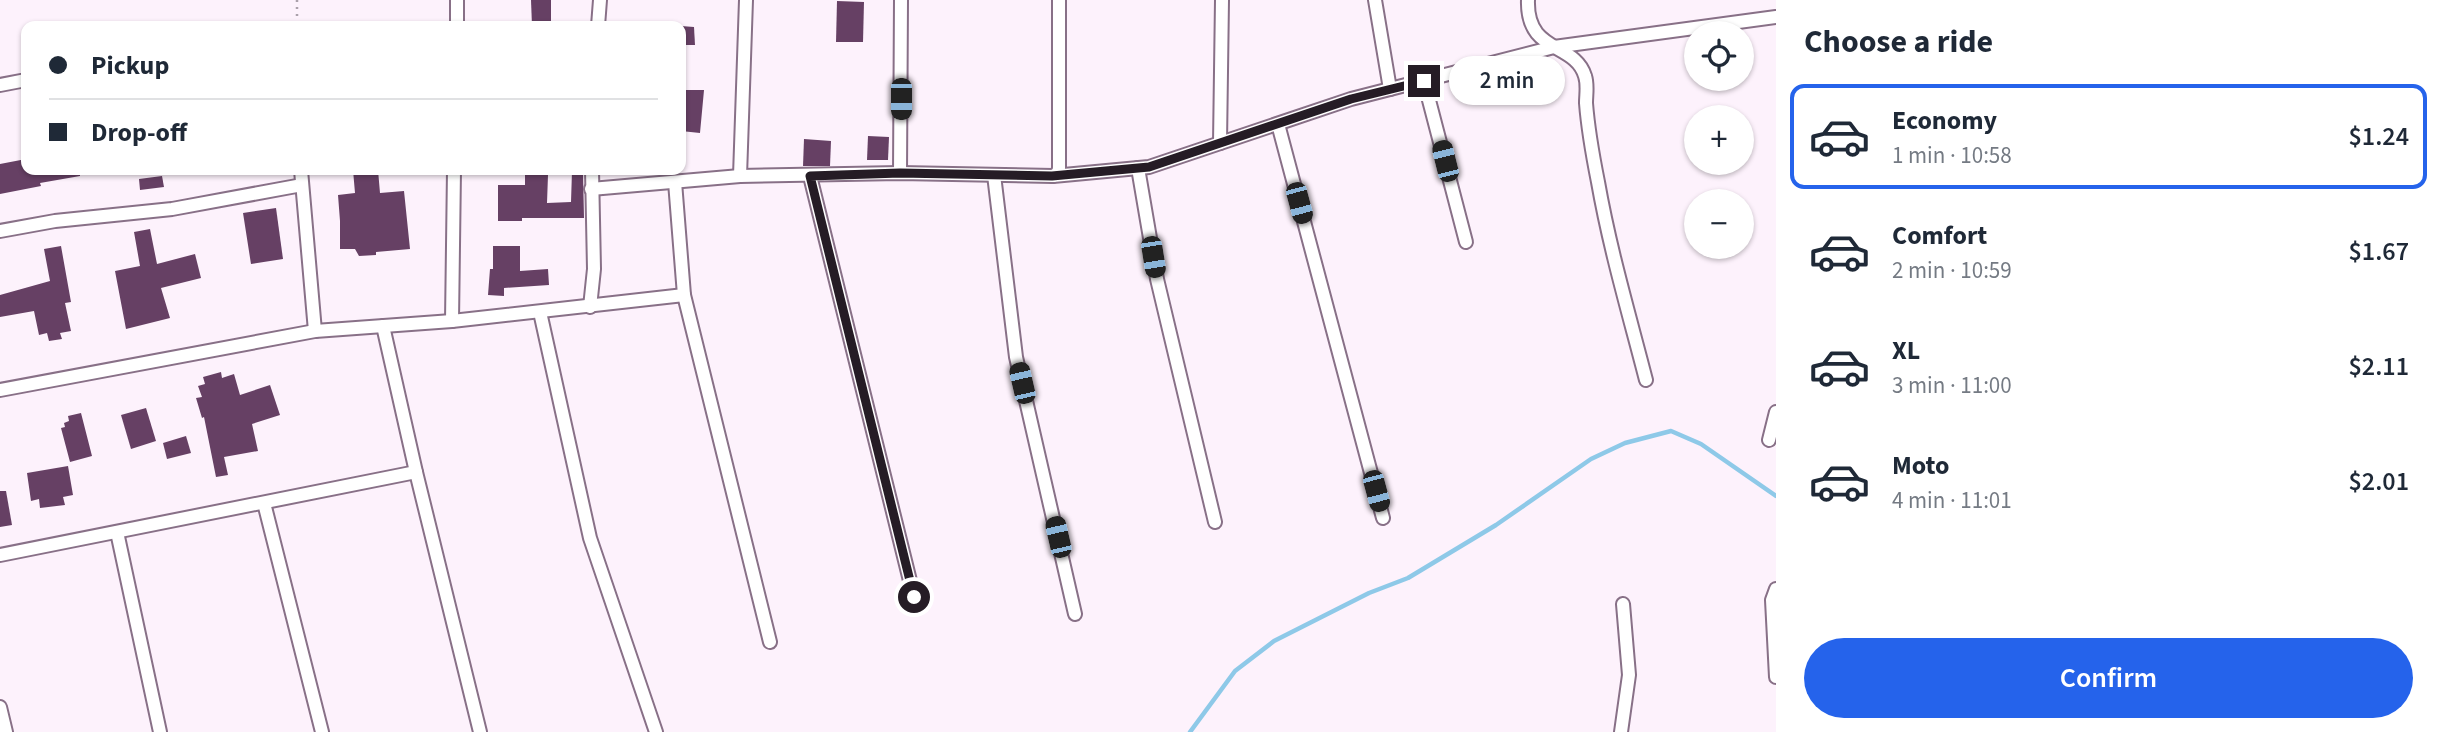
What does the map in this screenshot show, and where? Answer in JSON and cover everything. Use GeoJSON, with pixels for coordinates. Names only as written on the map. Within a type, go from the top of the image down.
{"type":"FeatureCollection","features":[{"type":"Feature","properties":{"kind":"street"},"geometry":{"type":"LineString","coordinates":[[457,0],[457,21]]}},
{"type":"Feature","properties":{"kind":"street"},"geometry":{"type":"LineString","coordinates":[[598,21],[600,0]]}},
{"type":"Feature","properties":{"kind":"street"},"geometry":{"type":"LineString","coordinates":[[740,176],[746,0]]}},
{"type":"Feature","properties":{"kind":"street"},"geometry":{"type":"LineString","coordinates":[[900,173],[901,0]]}},
{"type":"Feature","properties":{"kind":"street"},"geometry":{"type":"LineString","coordinates":[[1052,176],[1058,173],[1059,168],[1059,0]]}},
{"type":"Feature","properties":{"kind":"street"},"geometry":{"type":"LineString","coordinates":[[1220,143],[1222,0]]}},
{"type":"Feature","properties":{"kind":"street"},"geometry":{"type":"LineString","coordinates":[[1375,0],[1390,89]]}},
{"type":"Feature","properties":{"kind":"street"},"geometry":{"type":"LineString","coordinates":[[1528,0],[1530,24],[1539,37],[1573,59],[1584,70],[1587,83],[1586,103],[1598,182],[1613,260],[1646,380]]}},
{"type":"Feature","properties":{"kind":"street"},"geometry":{"type":"LineString","coordinates":[[591,189],[740,176],[900,173],[1052,176],[1149,167],[1351,99],[1555,47],[1776,17]]}},
{"type":"Feature","properties":{"kind":"street"},"geometry":{"type":"LineString","coordinates":[[0,85],[21,81]]}},
{"type":"Feature","properties":{"kind":"street"},"geometry":{"type":"LineString","coordinates":[[1424,81],[1466,242]]}},
{"type":"Feature","properties":{"kind":"street"},"geometry":{"type":"LineString","coordinates":[[1278,124],[1383,518]]}},
{"type":"Feature","properties":{"kind":"street"},"geometry":{"type":"LineString","coordinates":[[1138,168],[1157,279],[1215,522]]}},
{"type":"Feature","properties":{"kind":"street"},"geometry":{"type":"LineString","coordinates":[[301,175],[315,331]]}},
{"type":"Feature","properties":{"kind":"street"},"geometry":{"type":"LineString","coordinates":[[452,321],[454,175]]}},
{"type":"Feature","properties":{"kind":"street"},"geometry":{"type":"LineString","coordinates":[[590,307],[594,269],[592,175]]}},
{"type":"Feature","properties":{"kind":"street"},"geometry":{"type":"LineString","coordinates":[[994,175],[1016,357],[1075,614]]}},
{"type":"Feature","properties":{"kind":"street"},"geometry":{"type":"LineString","coordinates":[[810,176],[914,597]]}},
{"type":"Feature","properties":{"kind":"street"},"geometry":{"type":"LineString","coordinates":[[675,182],[684,295],[770,642]]}},
{"type":"Feature","properties":{"kind":"street"},"geometry":{"type":"LineString","coordinates":[[0,232],[55,221],[172,209],[302,186]]}},
{"type":"Feature","properties":{"kind":"street"},"geometry":{"type":"LineString","coordinates":[[0,390],[315,331],[452,321],[684,295]]}},
{"type":"Feature","properties":{"kind":"street"},"geometry":{"type":"LineString","coordinates":[[540,312],[590,538],[656,732]]}},
{"type":"Feature","properties":{"kind":"street"},"geometry":{"type":"LineString","coordinates":[[383,326],[480,732]]}},
{"type":"Feature","properties":{"kind":"street"},"geometry":{"type":"LineString","coordinates":[[1769,440],[1776,412]]}},
{"type":"Feature","properties":{"kind":"street"},"geometry":{"type":"LineString","coordinates":[[0,555],[416,472]]}},
{"type":"Feature","properties":{"kind":"street"},"geometry":{"type":"LineString","coordinates":[[264,503],[321,732]]}},
{"type":"Feature","properties":{"kind":"street"},"geometry":{"type":"LineString","coordinates":[[117,532],[160,732]]}},
{"type":"Feature","properties":{"kind":"street"},"geometry":{"type":"LineString","coordinates":[[1776,589],[1772,600],[1776,677]]}},
{"type":"Feature","properties":{"kind":"street"},"geometry":{"type":"LineString","coordinates":[[1621,732],[1629,676],[1623,604]]}},
{"type":"Feature","properties":{"kind":"street"},"geometry":{"type":"LineString","coordinates":[[0,707],[6,732]]}},
{"type":"Feature","properties":{"kind":"path"},"geometry":{"type":"LineString","coordinates":[[297,0],[298,21]]}},
{"type":"Feature","properties":{"kind":"building"},"geometry":{"type":"Polygon","coordinates":[[[531,0],[551,0],[551,21],[532,21],[531,0]]]}},
{"type":"Feature","properties":{"kind":"building"},"geometry":{"type":"Polygon","coordinates":[[[837,1],[864,2],[863,42],[836,42],[837,1]]]}},
{"type":"Feature","properties":{"kind":"building"},"geometry":{"type":"Polygon","coordinates":[[[686,26],[694,27],[695,45],[686,45],[686,26]]]}},
{"type":"Feature","properties":{"kind":"building"},"geometry":{"type":"Polygon","coordinates":[[[686,90],[704,90],[700,133],[686,132],[686,90]]]}},
{"type":"Feature","properties":{"kind":"building"},"geometry":{"type":"Polygon","coordinates":[[[868,136],[889,137],[888,160],[867,160],[868,136]]]}},
{"type":"Feature","properties":{"kind":"building"},"geometry":{"type":"Polygon","coordinates":[[[804,139],[831,141],[830,166],[803,166],[804,139]]]}},
{"type":"Feature","properties":{"kind":"building"},"geometry":{"type":"Polygon","coordinates":[[[21,160],[21,175],[80,176],[0,194],[0,164],[21,160]]]}},
{"type":"Feature","properties":{"kind":"building"},"geometry":{"type":"Polygon","coordinates":[[[353,175],[378,175],[380,193],[404,191],[410,249],[359,256],[355,249],[340,249],[338,195],[355,193],[353,175]]]}},
{"type":"Feature","properties":{"kind":"building"},"geometry":{"type":"Polygon","coordinates":[[[525,175],[548,175],[547,203],[571,202],[572,175],[583,175],[584,218],[522,218],[522,221],[498,221],[498,185],[525,185],[525,175]]]}},
{"type":"Feature","properties":{"kind":"building"},"geometry":{"type":"Polygon","coordinates":[[[162,176],[164,187],[140,190],[139,179],[162,176]]]}},
{"type":"Feature","properties":{"kind":"building"},"geometry":{"type":"Polygon","coordinates":[[[276,208],[283,259],[251,264],[243,213],[276,208]]]}},
{"type":"Feature","properties":{"kind":"building"},"geometry":{"type":"Polygon","coordinates":[[[150,229],[157,264],[195,254],[201,278],[161,288],[170,318],[126,329],[115,271],[140,266],[134,232],[150,229]]]}},
{"type":"Feature","properties":{"kind":"building"},"geometry":{"type":"Polygon","coordinates":[[[61,246],[71,302],[65,303],[71,331],[60,333],[62,339],[49,341],[47,333],[39,335],[34,311],[0,317],[0,295],[50,281],[44,249],[61,246]]]}},
{"type":"Feature","properties":{"kind":"building"},"geometry":{"type":"Polygon","coordinates":[[[493,246],[520,246],[520,271],[548,269],[549,285],[504,288],[504,296],[488,295],[490,269],[493,269],[493,246]]]}},
{"type":"Feature","properties":{"kind":"building"},"geometry":{"type":"Polygon","coordinates":[[[221,372],[222,378],[234,374],[240,395],[270,385],[280,415],[252,424],[258,451],[224,457],[228,475],[216,477],[204,417],[202,418],[196,398],[202,397],[198,386],[205,384],[203,377],[221,372]]]}},
{"type":"Feature","properties":{"kind":"building"},"geometry":{"type":"Polygon","coordinates":[[[146,408],[156,441],[131,449],[121,415],[146,408]]]}},
{"type":"Feature","properties":{"kind":"building"},"geometry":{"type":"Polygon","coordinates":[[[81,413],[92,456],[70,462],[61,428],[69,421],[68,416],[81,413]]]}},
{"type":"Feature","properties":{"kind":"building"},"geometry":{"type":"Polygon","coordinates":[[[186,436],[191,453],[167,459],[163,443],[186,436]]]}},
{"type":"Feature","properties":{"kind":"building"},"geometry":{"type":"Polygon","coordinates":[[[68,466],[73,495],[63,497],[65,505],[40,508],[39,499],[31,501],[27,473],[68,466]]]}},
{"type":"Feature","properties":{"kind":"building"},"geometry":{"type":"Polygon","coordinates":[[[0,491],[6,491],[12,525],[0,527],[0,491]]]}},
{"type":"Feature","properties":{"kind":"waterway"},"geometry":{"type":"LineString","coordinates":[[1190,732],[1235,671],[1274,641],[1369,593],[1408,578],[1496,525],[1591,459],[1625,443],[1671,431],[1701,444],[1776,496]]}},
{"type":"Feature","properties":{"kind":"route"},"geometry":{"type":"LineString","coordinates":[[914,597],[810,176],[900,173],[1052,176],[1149,167],[1351,99],[1424,81]]}}]}
